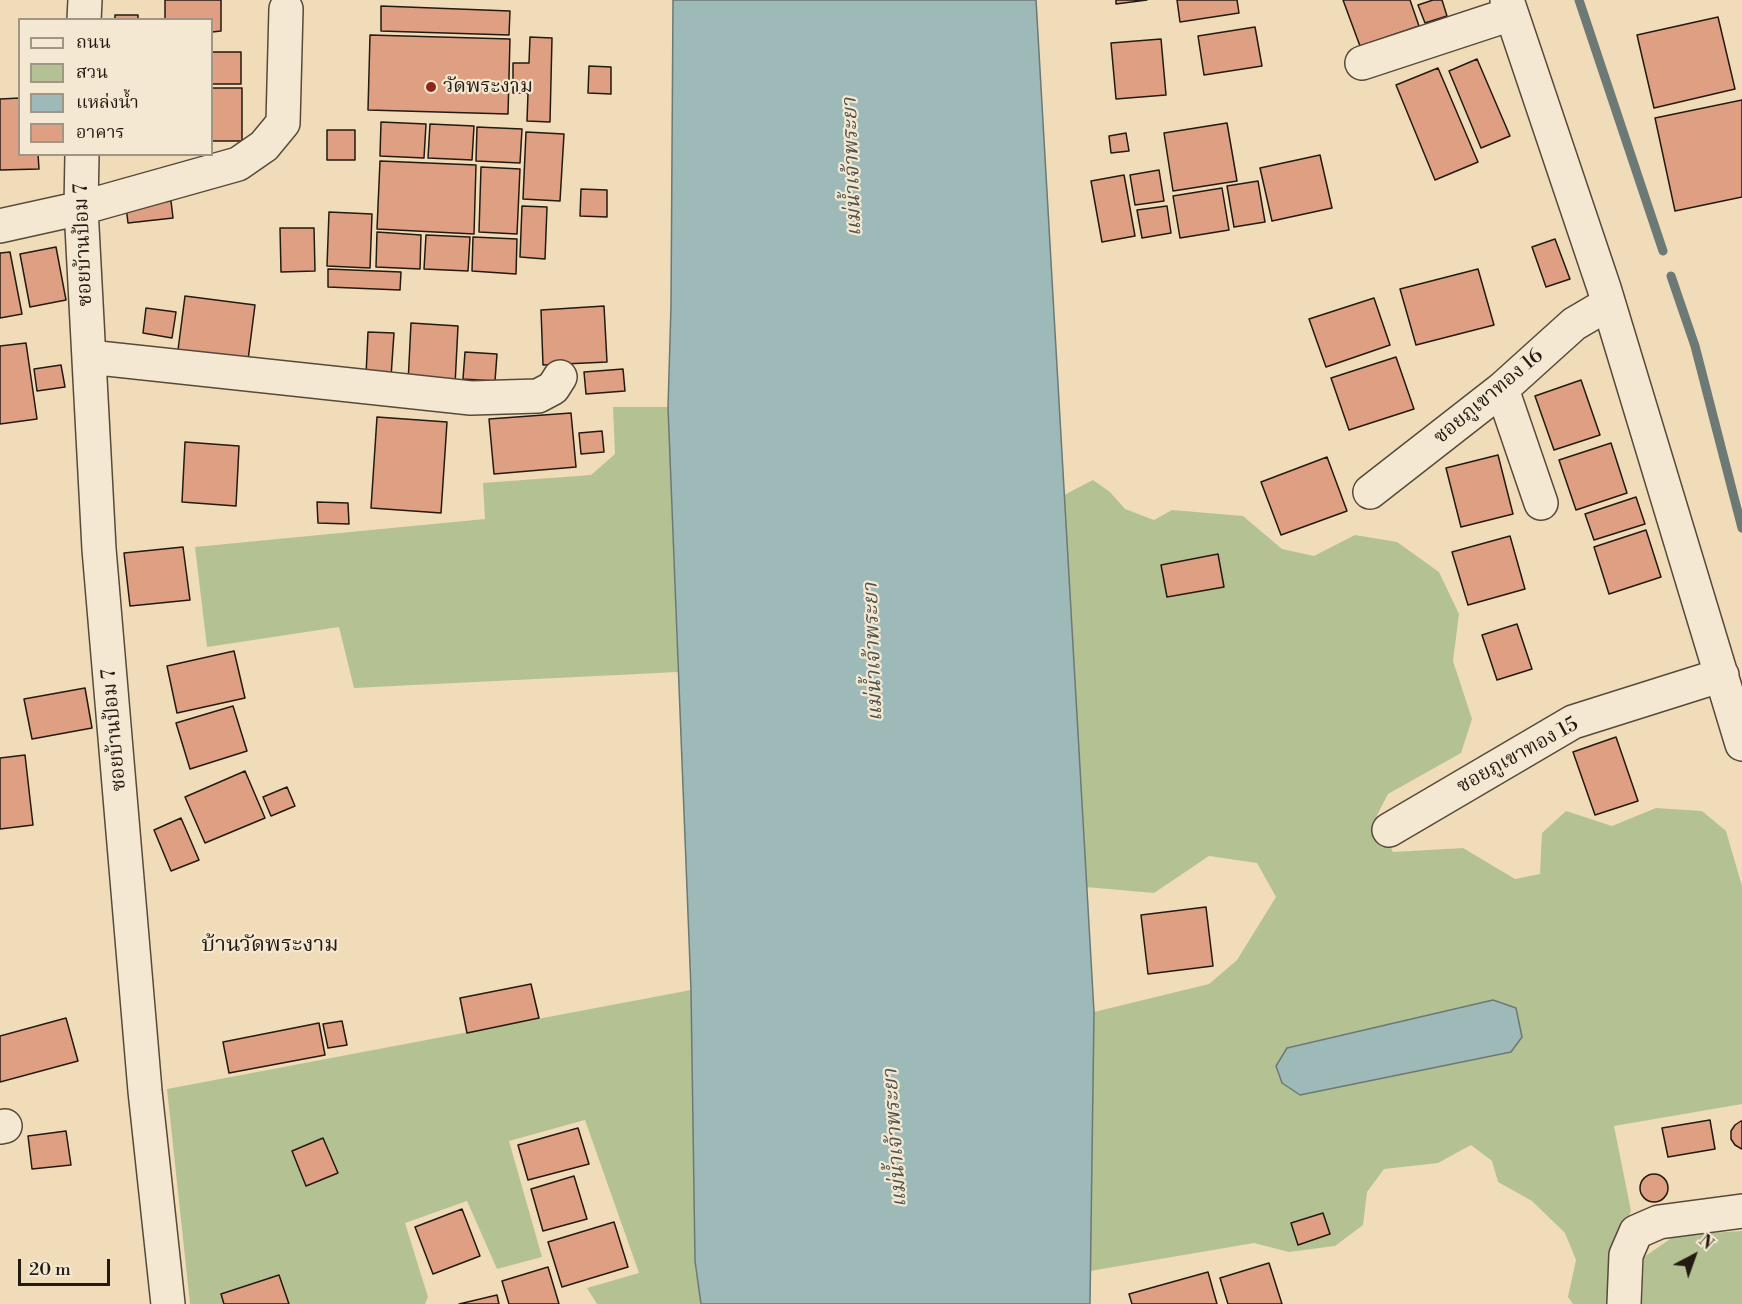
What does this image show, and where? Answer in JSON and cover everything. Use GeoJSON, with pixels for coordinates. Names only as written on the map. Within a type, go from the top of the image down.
{"type":"FeatureCollection","features":[{"type":"Feature","properties":{"kind":"street"},"geometry":{"type":"LineString","coordinates":[[84,0],[84,18]]}},
{"type":"Feature","properties":{"kind":"street"},"geometry":{"type":"LineString","coordinates":[[1362,63],[1509,7],[1608,304],[1742,744]]}},
{"type":"Feature","properties":{"kind":"street"},"geometry":{"type":"LineString","coordinates":[[0,226],[81,208],[238,164],[264,146],[283,123],[286,9]]}},
{"type":"Feature","properties":{"kind":"street","name":"ซอยบ้านป้อม 7"},"geometry":{"type":"LineString","coordinates":[[82,156],[81,208],[99,549],[145,1091],[168,1304]]}},
{"type":"Feature","properties":{"kind":"street","name":"ซอยภูเขาทอง 16"},"geometry":{"type":"LineString","coordinates":[[1370,492],[1502,389],[1574,324],[1608,304]]}},
{"type":"Feature","properties":{"kind":"street"},"geometry":{"type":"LineString","coordinates":[[89,357],[471,398],[538,396],[553,388],[560,377]]}},
{"type":"Feature","properties":{"kind":"street"},"geometry":{"type":"LineString","coordinates":[[1502,389],[1541,503]]}},
{"type":"Feature","properties":{"kind":"street","name":"ซอยภูเขาทอง 15"},"geometry":{"type":"LineString","coordinates":[[1389,830],[1573,722],[1722,675]]}},
{"type":"Feature","properties":{"kind":"street"},"geometry":{"type":"LineString","coordinates":[[1624,1304],[1626,1255],[1636,1232],[1659,1222],[1742,1211]]}},
{"type":"Feature","properties":{"kind":"green space"},"geometry":{"type":"Polygon","coordinates":[[[613,407],[668,407],[678,672],[354,688],[339,627],[207,647],[195,547],[485,519],[483,483],[591,475],[615,454],[613,407]]]}},
{"type":"Feature","properties":{"kind":"green space"},"geometry":{"type":"Polygon","coordinates":[[[1093,480],[1110,492],[1125,509],[1154,520],[1172,510],[1243,516],[1282,549],[1314,556],[1355,535],[1397,542],[1439,572],[1459,614],[1453,661],[1472,719],[1461,753],[1388,794],[1376,817],[1393,852],[1463,848],[1515,879],[1540,874],[1542,833],[1566,811],[1612,826],[1656,808],[1702,811],[1726,831],[1742,886],[1742,1104],[1614,1126],[1631,1211],[1617,1242],[1610,1304],[1573,1304],[1568,1297],[1576,1260],[1565,1233],[1532,1201],[1498,1182],[1492,1161],[1471,1145],[1438,1163],[1384,1169],[1367,1192],[1363,1225],[1335,1246],[1289,1252],[1254,1243],[1090,1271],[1094,1012],[1209,984],[1237,960],[1276,897],[1257,863],[1209,856],[1154,893],[1086,887],[1064,495],[1093,480]]]}},
{"type":"Feature","properties":{"kind":"green space"},"geometry":{"type":"Polygon","coordinates":[[[691,990],[695,1261],[701,1304],[597,1304],[587,1288],[639,1273],[585,1120],[509,1141],[542,1257],[497,1269],[467,1201],[405,1223],[428,1297],[425,1304],[190,1304],[167,1089],[691,990]]]}},
{"type":"Feature","properties":{"kind":"green space"},"geometry":{"type":"Polygon","coordinates":[[[1742,1231],[1742,1304],[1642,1304],[1644,1257],[1676,1235],[1742,1231]]]}},
{"type":"Feature","properties":{"kind":"water","name":"แม่น้ำเจ้าพระยา"},"geometry":{"type":"Polygon","coordinates":[[[673,0],[1036,0],[1094,1012],[1090,1304],[701,1304],[695,1261],[691,990],[668,407],[673,0]]]}},
{"type":"Feature","properties":{"kind":"water"},"geometry":{"type":"Polygon","coordinates":[[[1493,1000],[1516,1008],[1522,1037],[1511,1052],[1300,1095],[1282,1083],[1276,1066],[1287,1048],[1493,1000]]]}},
{"type":"Feature","properties":{"kind":"building"},"geometry":{"type":"Polygon","coordinates":[[[165,0],[221,0],[221,31],[213,32],[213,18],[165,18],[165,0]]]}},
{"type":"Feature","properties":{"kind":"building"},"geometry":{"type":"Polygon","coordinates":[[[1116,0],[1147,0],[1116,4],[1116,0]]]}},
{"type":"Feature","properties":{"kind":"building"},"geometry":{"type":"Polygon","coordinates":[[[1177,0],[1237,0],[1239,13],[1180,22],[1177,0]]]}},
{"type":"Feature","properties":{"kind":"building"},"geometry":{"type":"Polygon","coordinates":[[[1343,0],[1410,0],[1419,26],[1360,46],[1343,0]]]}},
{"type":"Feature","properties":{"kind":"building"},"geometry":{"type":"Polygon","coordinates":[[[1433,0],[1442,0],[1447,16],[1425,23],[1418,5],[1433,0]]]}},
{"type":"Feature","properties":{"kind":"building"},"geometry":{"type":"Polygon","coordinates":[[[381,6],[510,11],[509,35],[381,31],[381,6]]]}},
{"type":"Feature","properties":{"kind":"building"},"geometry":{"type":"Polygon","coordinates":[[[115,15],[138,15],[138,18],[115,18],[115,15]]]}},
{"type":"Feature","properties":{"kind":"building"},"geometry":{"type":"Polygon","coordinates":[[[1718,17],[1735,89],[1654,108],[1637,35],[1718,17]]]}},
{"type":"Feature","properties":{"kind":"building"},"geometry":{"type":"Polygon","coordinates":[[[1255,27],[1262,66],[1204,75],[1198,36],[1255,27]]]}},
{"type":"Feature","properties":{"kind":"building"},"geometry":{"type":"Polygon","coordinates":[[[370,35],[510,39],[508,114],[368,110],[370,35]]]}},
{"type":"Feature","properties":{"kind":"building"},"geometry":{"type":"Polygon","coordinates":[[[530,37],[552,38],[550,122],[527,121],[528,93],[513,93],[513,63],[529,63],[530,37]]]}},
{"type":"Feature","properties":{"kind":"building"},"geometry":{"type":"Polygon","coordinates":[[[1161,39],[1166,95],[1116,99],[1111,43],[1161,39]]]}},
{"type":"Feature","properties":{"kind":"building"},"geometry":{"type":"Polygon","coordinates":[[[213,52],[241,52],[241,84],[213,84],[213,52]]]}},
{"type":"Feature","properties":{"kind":"building"},"geometry":{"type":"Polygon","coordinates":[[[1477,59],[1510,136],[1481,148],[1449,71],[1477,59]]]}},
{"type":"Feature","properties":{"kind":"building"},"geometry":{"type":"Polygon","coordinates":[[[589,66],[611,67],[611,94],[588,93],[589,66]]]}},
{"type":"Feature","properties":{"kind":"building"},"geometry":{"type":"Polygon","coordinates":[[[1438,68],[1478,162],[1435,180],[1396,85],[1438,68]]]}},
{"type":"Feature","properties":{"kind":"building"},"geometry":{"type":"Polygon","coordinates":[[[213,88],[242,88],[242,141],[213,141],[213,88]]]}},
{"type":"Feature","properties":{"kind":"building"},"geometry":{"type":"Polygon","coordinates":[[[18,98],[18,156],[38,156],[39,169],[0,170],[0,99],[18,98]]]}},
{"type":"Feature","properties":{"kind":"building"},"geometry":{"type":"Polygon","coordinates":[[[1742,100],[1742,197],[1675,211],[1655,118],[1742,100]]]}},
{"type":"Feature","properties":{"kind":"building"},"geometry":{"type":"Polygon","coordinates":[[[381,122],[426,124],[424,158],[380,156],[381,122]]]}},
{"type":"Feature","properties":{"kind":"building"},"geometry":{"type":"Polygon","coordinates":[[[1227,123],[1237,181],[1173,191],[1164,133],[1227,123]]]}},
{"type":"Feature","properties":{"kind":"building"},"geometry":{"type":"Polygon","coordinates":[[[430,124],[474,126],[472,160],[428,158],[430,124]]]}},
{"type":"Feature","properties":{"kind":"building"},"geometry":{"type":"Polygon","coordinates":[[[477,127],[522,129],[520,163],[476,161],[477,127]]]}},
{"type":"Feature","properties":{"kind":"building"},"geometry":{"type":"Polygon","coordinates":[[[327,130],[355,130],[355,160],[327,160],[327,130]]]}},
{"type":"Feature","properties":{"kind":"building"},"geometry":{"type":"Polygon","coordinates":[[[526,132],[564,134],[560,201],[523,199],[526,132]]]}},
{"type":"Feature","properties":{"kind":"building"},"geometry":{"type":"Polygon","coordinates":[[[1126,133],[1129,151],[1111,153],[1109,136],[1126,133]]]}},
{"type":"Feature","properties":{"kind":"building"},"geometry":{"type":"Polygon","coordinates":[[[1320,155],[1332,208],[1272,221],[1260,168],[1320,155]]]}},
{"type":"Feature","properties":{"kind":"building"},"geometry":{"type":"Polygon","coordinates":[[[380,161],[476,165],[474,234],[377,229],[380,161]]]}},
{"type":"Feature","properties":{"kind":"building"},"geometry":{"type":"Polygon","coordinates":[[[481,167],[520,169],[517,234],[479,232],[481,167]]]}},
{"type":"Feature","properties":{"kind":"building"},"geometry":{"type":"Polygon","coordinates":[[[1159,170],[1164,201],[1135,205],[1130,175],[1159,170]]]}},
{"type":"Feature","properties":{"kind":"building"},"geometry":{"type":"Polygon","coordinates":[[[1124,175],[1135,236],[1102,242],[1091,181],[1124,175]]]}},
{"type":"Feature","properties":{"kind":"building"},"geometry":{"type":"Polygon","coordinates":[[[1258,181],[1265,222],[1234,227],[1227,186],[1258,181]]]}},
{"type":"Feature","properties":{"kind":"building"},"geometry":{"type":"Polygon","coordinates":[[[1222,188],[1229,230],[1180,238],[1173,196],[1222,188]]]}},
{"type":"Feature","properties":{"kind":"building"},"geometry":{"type":"Polygon","coordinates":[[[581,189],[607,190],[607,217],[580,216],[581,189]]]}},
{"type":"Feature","properties":{"kind":"building"},"geometry":{"type":"Polygon","coordinates":[[[171,201],[173,218],[128,223],[126,207],[171,201]]]}},
{"type":"Feature","properties":{"kind":"building"},"geometry":{"type":"Polygon","coordinates":[[[522,206],[547,207],[545,259],[520,257],[522,206]]]}},
{"type":"Feature","properties":{"kind":"building"},"geometry":{"type":"Polygon","coordinates":[[[1167,206],[1171,233],[1142,238],[1137,210],[1167,206]]]}},
{"type":"Feature","properties":{"kind":"building"},"geometry":{"type":"Polygon","coordinates":[[[329,212],[372,214],[370,268],[327,266],[329,212]]]}},
{"type":"Feature","properties":{"kind":"building"},"geometry":{"type":"Polygon","coordinates":[[[280,228],[314,228],[315,271],[281,272],[280,228]]]}},
{"type":"Feature","properties":{"kind":"building"},"geometry":{"type":"Polygon","coordinates":[[[377,232],[421,235],[420,269],[376,267],[377,232]]]}},
{"type":"Feature","properties":{"kind":"building"},"geometry":{"type":"Polygon","coordinates":[[[426,235],[470,237],[468,271],[424,269],[426,235]]]}},
{"type":"Feature","properties":{"kind":"building"},"geometry":{"type":"Polygon","coordinates":[[[473,237],[517,239],[516,274],[472,271],[473,237]]]}},
{"type":"Feature","properties":{"kind":"building"},"geometry":{"type":"Polygon","coordinates":[[[1555,239],[1570,279],[1546,287],[1532,247],[1555,239]]]}},
{"type":"Feature","properties":{"kind":"building"},"geometry":{"type":"Polygon","coordinates":[[[56,247],[66,300],[30,307],[20,254],[56,247]]]}},
{"type":"Feature","properties":{"kind":"building"},"geometry":{"type":"Polygon","coordinates":[[[10,252],[22,314],[0,318],[0,253],[10,252]]]}},
{"type":"Feature","properties":{"kind":"building"},"geometry":{"type":"Polygon","coordinates":[[[328,269],[401,272],[400,290],[328,287],[328,269]]]}},
{"type":"Feature","properties":{"kind":"building"},"geometry":{"type":"Polygon","coordinates":[[[1478,269],[1494,325],[1416,345],[1400,289],[1478,269]]]}},
{"type":"Feature","properties":{"kind":"building"},"geometry":{"type":"Polygon","coordinates":[[[185,296],[255,305],[248,360],[178,350],[185,296]]]}},
{"type":"Feature","properties":{"kind":"building"},"geometry":{"type":"Polygon","coordinates":[[[1374,298],[1390,345],[1326,367],[1309,319],[1374,298]]]}},
{"type":"Feature","properties":{"kind":"building"},"geometry":{"type":"Polygon","coordinates":[[[604,306],[607,362],[543,365],[541,310],[604,306]]]}},
{"type":"Feature","properties":{"kind":"building"},"geometry":{"type":"Polygon","coordinates":[[[146,308],[176,312],[172,338],[143,333],[146,308]]]}},
{"type":"Feature","properties":{"kind":"building"},"geometry":{"type":"Polygon","coordinates":[[[411,323],[458,326],[455,385],[408,383],[411,323]]]}},
{"type":"Feature","properties":{"kind":"building"},"geometry":{"type":"Polygon","coordinates":[[[368,332],[394,333],[391,377],[366,375],[368,332]]]}},
{"type":"Feature","properties":{"kind":"building"},"geometry":{"type":"Polygon","coordinates":[[[26,343],[37,419],[0,424],[0,346],[26,343]]]}},
{"type":"Feature","properties":{"kind":"building"},"geometry":{"type":"Polygon","coordinates":[[[465,352],[497,354],[495,381],[463,379],[465,352]]]}},
{"type":"Feature","properties":{"kind":"building"},"geometry":{"type":"Polygon","coordinates":[[[1396,357],[1414,409],[1349,430],[1331,378],[1396,357]]]}},
{"type":"Feature","properties":{"kind":"building"},"geometry":{"type":"Polygon","coordinates":[[[61,365],[65,387],[37,391],[34,369],[61,365]]]}},
{"type":"Feature","properties":{"kind":"building"},"geometry":{"type":"Polygon","coordinates":[[[623,369],[625,391],[586,394],[584,372],[623,369]]]}},
{"type":"Feature","properties":{"kind":"building"},"geometry":{"type":"Polygon","coordinates":[[[1581,380],[1600,435],[1554,450],[1535,396],[1581,380]]]}},
{"type":"Feature","properties":{"kind":"building"},"geometry":{"type":"Polygon","coordinates":[[[571,413],[576,467],[494,474],[489,419],[571,413]]]}},
{"type":"Feature","properties":{"kind":"building"},"geometry":{"type":"Polygon","coordinates":[[[377,417],[447,422],[441,513],[371,508],[377,417]]]}},
{"type":"Feature","properties":{"kind":"building"},"geometry":{"type":"Polygon","coordinates":[[[602,431],[604,452],[581,454],[579,433],[602,431]]]}},
{"type":"Feature","properties":{"kind":"building"},"geometry":{"type":"Polygon","coordinates":[[[185,442],[239,446],[236,506],[182,502],[185,442]]]}},
{"type":"Feature","properties":{"kind":"building"},"geometry":{"type":"Polygon","coordinates":[[[1611,443],[1627,493],[1576,510],[1559,460],[1611,443]]]}},
{"type":"Feature","properties":{"kind":"building"},"geometry":{"type":"Polygon","coordinates":[[[1498,455],[1513,514],[1461,527],[1446,468],[1498,455]]]}},
{"type":"Feature","properties":{"kind":"building"},"geometry":{"type":"Polygon","coordinates":[[[1327,457],[1347,511],[1281,535],[1261,482],[1327,457]]]}},
{"type":"Feature","properties":{"kind":"building"},"geometry":{"type":"Polygon","coordinates":[[[1636,497],[1645,524],[1594,540],[1585,514],[1636,497]]]}},
{"type":"Feature","properties":{"kind":"building"},"geometry":{"type":"Polygon","coordinates":[[[317,502],[348,503],[349,524],[318,523],[317,502]]]}},
{"type":"Feature","properties":{"kind":"building"},"geometry":{"type":"Polygon","coordinates":[[[1646,530],[1661,577],[1609,594],[1594,547],[1646,530]]]}},
{"type":"Feature","properties":{"kind":"building"},"geometry":{"type":"Polygon","coordinates":[[[1510,536],[1525,589],[1468,605],[1452,552],[1510,536]]]}},
{"type":"Feature","properties":{"kind":"building"},"geometry":{"type":"Polygon","coordinates":[[[183,547],[190,600],[130,606],[124,553],[183,547]]]}},
{"type":"Feature","properties":{"kind":"building"},"geometry":{"type":"Polygon","coordinates":[[[1218,554],[1224,587],[1167,597],[1161,565],[1218,554]]]}},
{"type":"Feature","properties":{"kind":"building"},"geometry":{"type":"Polygon","coordinates":[[[1517,624],[1532,669],[1497,680],[1482,635],[1517,624]]]}},
{"type":"Feature","properties":{"kind":"building"},"geometry":{"type":"Polygon","coordinates":[[[234,651],[245,698],[177,713],[167,666],[234,651]]]}},
{"type":"Feature","properties":{"kind":"building"},"geometry":{"type":"Polygon","coordinates":[[[85,688],[92,728],[32,739],[24,699],[85,688]]]}},
{"type":"Feature","properties":{"kind":"building"},"geometry":{"type":"Polygon","coordinates":[[[233,706],[247,751],[190,769],[176,723],[233,706]]]}},
{"type":"Feature","properties":{"kind":"building"},"geometry":{"type":"Polygon","coordinates":[[[1616,737],[1638,801],[1595,815],[1573,752],[1616,737]]]}},
{"type":"Feature","properties":{"kind":"building"},"geometry":{"type":"Polygon","coordinates":[[[25,755],[33,825],[0,829],[0,758],[25,755]]]}},
{"type":"Feature","properties":{"kind":"building"},"geometry":{"type":"Polygon","coordinates":[[[245,771],[265,818],[205,843],[185,797],[245,771]]]}},
{"type":"Feature","properties":{"kind":"building"},"geometry":{"type":"Polygon","coordinates":[[[287,787],[295,806],[271,816],[263,797],[287,787]]]}},
{"type":"Feature","properties":{"kind":"building"},"geometry":{"type":"Polygon","coordinates":[[[181,818],[199,860],[171,871],[154,830],[181,818]]]}},
{"type":"Feature","properties":{"kind":"building"},"geometry":{"type":"Polygon","coordinates":[[[1206,907],[1213,966],[1148,974],[1141,915],[1206,907]]]}},
{"type":"Feature","properties":{"kind":"building"},"geometry":{"type":"Polygon","coordinates":[[[531,984],[539,1018],[467,1033],[460,998],[531,984]]]}},
{"type":"Feature","properties":{"kind":"building"},"geometry":{"type":"Polygon","coordinates":[[[66,1018],[78,1061],[0,1082],[0,1036],[66,1018]]]}},
{"type":"Feature","properties":{"kind":"building"},"geometry":{"type":"Polygon","coordinates":[[[342,1021],[347,1045],[328,1048],[323,1024],[342,1021]]]}},
{"type":"Feature","properties":{"kind":"building"},"geometry":{"type":"Polygon","coordinates":[[[319,1023],[325,1055],[229,1073],[223,1042],[319,1023]]]}},
{"type":"Feature","properties":{"kind":"building"},"geometry":{"type":"Polygon","coordinates":[[[1710,1120],[1715,1149],[1668,1157],[1662,1128],[1710,1120]]]}},
{"type":"Feature","properties":{"kind":"building"},"geometry":{"type":"Polygon","coordinates":[[[1741,1121],[1742,1149],[1731,1139],[1731,1131],[1741,1121]]]}},
{"type":"Feature","properties":{"kind":"building"},"geometry":{"type":"Polygon","coordinates":[[[578,1128],[589,1164],[528,1180],[518,1145],[578,1128]]]}},
{"type":"Feature","properties":{"kind":"building"},"geometry":{"type":"Polygon","coordinates":[[[66,1131],[71,1165],[32,1169],[28,1136],[66,1131]]]}},
{"type":"Feature","properties":{"kind":"building"},"geometry":{"type":"Polygon","coordinates":[[[323,1138],[338,1173],[306,1186],[292,1151],[323,1138]]]}},
{"type":"Feature","properties":{"kind":"building"},"geometry":{"type":"Polygon","coordinates":[[[1654,1174],[1664,1178],[1668,1188],[1664,1198],[1654,1202],[1644,1198],[1640,1188],[1644,1178],[1654,1174]]]}},
{"type":"Feature","properties":{"kind":"building"},"geometry":{"type":"Polygon","coordinates":[[[574,1176],[587,1219],[543,1231],[531,1189],[574,1176]]]}},
{"type":"Feature","properties":{"kind":"building"},"geometry":{"type":"Polygon","coordinates":[[[462,1209],[480,1256],[433,1274],[415,1227],[462,1209]]]}},
{"type":"Feature","properties":{"kind":"building"},"geometry":{"type":"Polygon","coordinates":[[[1323,1213],[1330,1234],[1298,1245],[1291,1223],[1323,1213]]]}},
{"type":"Feature","properties":{"kind":"building"},"geometry":{"type":"Polygon","coordinates":[[[614,1222],[628,1267],[562,1287],[548,1242],[614,1222]]]}},
{"type":"Feature","properties":{"kind":"building"},"geometry":{"type":"Polygon","coordinates":[[[1269,1263],[1282,1304],[1228,1304],[1220,1278],[1269,1263]]]}},
{"type":"Feature","properties":{"kind":"building"},"geometry":{"type":"Polygon","coordinates":[[[548,1267],[559,1304],[509,1304],[502,1281],[548,1267]]]}},
{"type":"Feature","properties":{"kind":"building"},"geometry":{"type":"Polygon","coordinates":[[[1208,1272],[1217,1304],[1132,1304],[1129,1294],[1208,1272]]]}},
{"type":"Feature","properties":{"kind":"building"},"geometry":{"type":"Polygon","coordinates":[[[279,1275],[289,1304],[224,1304],[221,1294],[279,1275]]]}},
{"type":"Feature","properties":{"kind":"building"},"geometry":{"type":"Polygon","coordinates":[[[497,1295],[499,1304],[459,1304],[497,1295]]]}},
{"type":"Feature","properties":{"kind":"waterway"},"geometry":{"type":"LineString","coordinates":[[1579,0],[1663,251]]}},
{"type":"Feature","properties":{"kind":"waterway"},"geometry":{"type":"LineString","coordinates":[[1671,276],[1695,346],[1742,528]]}},
{"type":"Feature","properties":{"kind":"place","name":"วัดพระงาม"},"geometry":{"type":"Point","coordinates":[431,87]}},
{"type":"Feature","properties":{"kind":"district","name":"บ้านวัดพระงาม"},"geometry":{"type":"Point","coordinates":[270,946]}}]}
